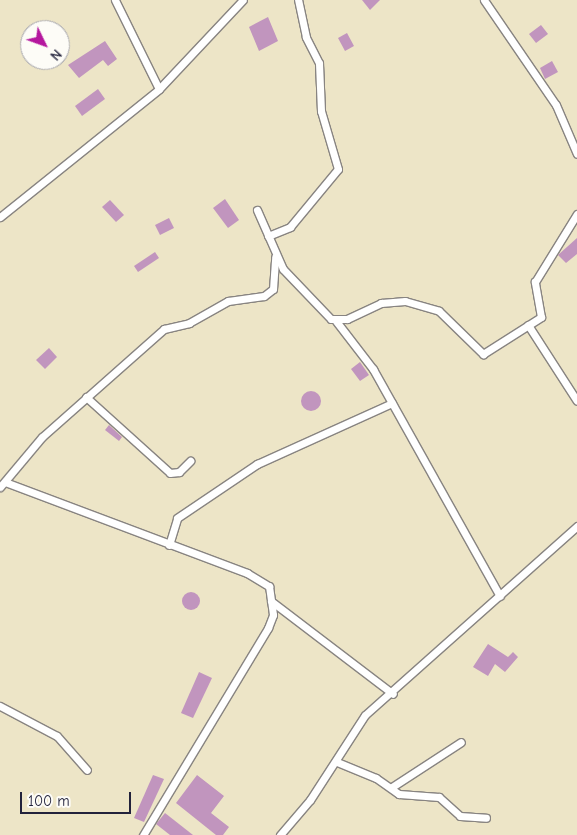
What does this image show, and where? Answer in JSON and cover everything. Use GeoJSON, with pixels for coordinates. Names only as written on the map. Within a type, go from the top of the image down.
{"type":"FeatureCollection","features":[{"type":"Feature","properties":{"kind":"street"},"geometry":{"type":"LineString","coordinates":[[115,0],[159,89]]}},
{"type":"Feature","properties":{"kind":"street"},"geometry":{"type":"LineString","coordinates":[[0,217],[159,89],[243,0]]}},
{"type":"Feature","properties":{"kind":"street"},"geometry":{"type":"LineString","coordinates":[[268,236],[290,227],[338,169],[321,111],[320,63],[306,37],[298,0]]}},
{"type":"Feature","properties":{"kind":"street"},"geometry":{"type":"LineString","coordinates":[[484,0],[556,105],[577,154]]}},
{"type":"Feature","properties":{"kind":"street"},"geometry":{"type":"LineString","coordinates":[[257,210],[275,257],[283,269],[336,321],[373,369],[500,596]]}},
{"type":"Feature","properties":{"kind":"street"},"geometry":{"type":"LineString","coordinates":[[336,321],[381,303],[405,300],[439,312],[483,354],[528,325],[542,312],[535,282],[577,214]]}},
{"type":"Feature","properties":{"kind":"street"},"geometry":{"type":"LineString","coordinates":[[143,835],[268,628],[273,614],[271,601],[263,579],[2,485],[42,437],[164,329],[189,323],[228,301],[264,296],[273,289],[272,269],[275,257]]}},
{"type":"Feature","properties":{"kind":"street"},"geometry":{"type":"LineString","coordinates":[[272,269],[283,269]]}},
{"type":"Feature","properties":{"kind":"street"},"geometry":{"type":"LineString","coordinates":[[528,325],[577,401]]}},
{"type":"Feature","properties":{"kind":"street"},"geometry":{"type":"LineString","coordinates":[[86,397],[170,473],[179,472],[190,461]]}},
{"type":"Feature","properties":{"kind":"street"},"geometry":{"type":"LineString","coordinates":[[168,545],[176,518],[257,464],[392,403]]}},
{"type":"Feature","properties":{"kind":"street"},"geometry":{"type":"LineString","coordinates":[[280,835],[336,762],[355,727],[577,526]]}},
{"type":"Feature","properties":{"kind":"street"},"geometry":{"type":"LineString","coordinates":[[271,601],[393,694]]}},
{"type":"Feature","properties":{"kind":"street"},"geometry":{"type":"LineString","coordinates":[[0,706],[58,736],[87,770]]}},
{"type":"Feature","properties":{"kind":"street"},"geometry":{"type":"LineString","coordinates":[[392,787],[461,742]]}},
{"type":"Feature","properties":{"kind":"street"},"geometry":{"type":"LineString","coordinates":[[336,762],[392,787],[399,794],[439,798],[460,816],[486,818]]}},
{"type":"Feature","properties":{"kind":"building"},"geometry":{"type":"Polygon","coordinates":[[[362,0],[380,0],[370,10],[362,0]]]}},
{"type":"Feature","properties":{"kind":"building"},"geometry":{"type":"Polygon","coordinates":[[[268,17],[278,41],[259,51],[249,27],[268,17]]]}},
{"type":"Feature","properties":{"kind":"building"},"geometry":{"type":"Polygon","coordinates":[[[541,25],[548,34],[536,43],[529,34],[541,25]]]}},
{"type":"Feature","properties":{"kind":"building"},"geometry":{"type":"Polygon","coordinates":[[[347,33],[354,46],[345,51],[338,38],[347,33]]]}},
{"type":"Feature","properties":{"kind":"building"},"geometry":{"type":"Polygon","coordinates":[[[105,41],[117,59],[108,66],[103,60],[79,78],[70,67],[70,64],[105,41]]]}},
{"type":"Feature","properties":{"kind":"building"},"geometry":{"type":"Polygon","coordinates":[[[552,61],[558,72],[545,79],[540,68],[552,61]]]}},
{"type":"Feature","properties":{"kind":"building"},"geometry":{"type":"Polygon","coordinates":[[[98,89],[105,99],[82,116],[75,106],[98,89]]]}},
{"type":"Feature","properties":{"kind":"building"},"geometry":{"type":"Polygon","coordinates":[[[225,199],[239,220],[228,228],[213,208],[225,199]]]}},
{"type":"Feature","properties":{"kind":"building"},"geometry":{"type":"Polygon","coordinates":[[[110,200],[124,215],[116,222],[102,207],[110,200]]]}},
{"type":"Feature","properties":{"kind":"building"},"geometry":{"type":"Polygon","coordinates":[[[169,218],[174,228],[160,235],[155,225],[169,218]]]}},
{"type":"Feature","properties":{"kind":"building"},"geometry":{"type":"Polygon","coordinates":[[[577,238],[577,254],[566,263],[558,255],[577,238]]]}},
{"type":"Feature","properties":{"kind":"building"},"geometry":{"type":"Polygon","coordinates":[[[155,252],[159,258],[138,272],[134,266],[155,252]]]}},
{"type":"Feature","properties":{"kind":"building"},"geometry":{"type":"Polygon","coordinates":[[[49,348],[57,357],[45,369],[36,360],[49,348]]]}},
{"type":"Feature","properties":{"kind":"building"},"geometry":{"type":"Polygon","coordinates":[[[360,362],[369,375],[360,381],[351,369],[360,362]]]}},
{"type":"Feature","properties":{"kind":"building"},"geometry":{"type":"Polygon","coordinates":[[[311,391],[318,394],[321,401],[318,408],[311,411],[304,408],[301,401],[304,394],[311,391]]]}},
{"type":"Feature","properties":{"kind":"building"},"geometry":{"type":"Polygon","coordinates":[[[109,425],[122,437],[119,441],[105,430],[109,425]]]}},
{"type":"Feature","properties":{"kind":"building"},"geometry":{"type":"Polygon","coordinates":[[[191,592],[197,595],[200,601],[197,607],[191,610],[185,607],[182,601],[185,595],[191,592]]]}},
{"type":"Feature","properties":{"kind":"building"},"geometry":{"type":"Polygon","coordinates":[[[488,644],[508,657],[513,652],[518,657],[505,672],[495,664],[488,676],[473,667],[488,644]]]}},
{"type":"Feature","properties":{"kind":"building"},"geometry":{"type":"Polygon","coordinates":[[[199,672],[212,678],[193,718],[181,713],[199,672]]]}},
{"type":"Feature","properties":{"kind":"building"},"geometry":{"type":"Polygon","coordinates":[[[153,775],[164,779],[144,822],[134,818],[153,775]]]}},
{"type":"Feature","properties":{"kind":"building"},"geometry":{"type":"Polygon","coordinates":[[[197,775],[224,796],[211,813],[229,827],[223,835],[216,835],[176,803],[197,775]]]}},
{"type":"Feature","properties":{"kind":"building"},"geometry":{"type":"Polygon","coordinates":[[[165,813],[193,835],[170,835],[156,824],[165,813]]]}}]}
